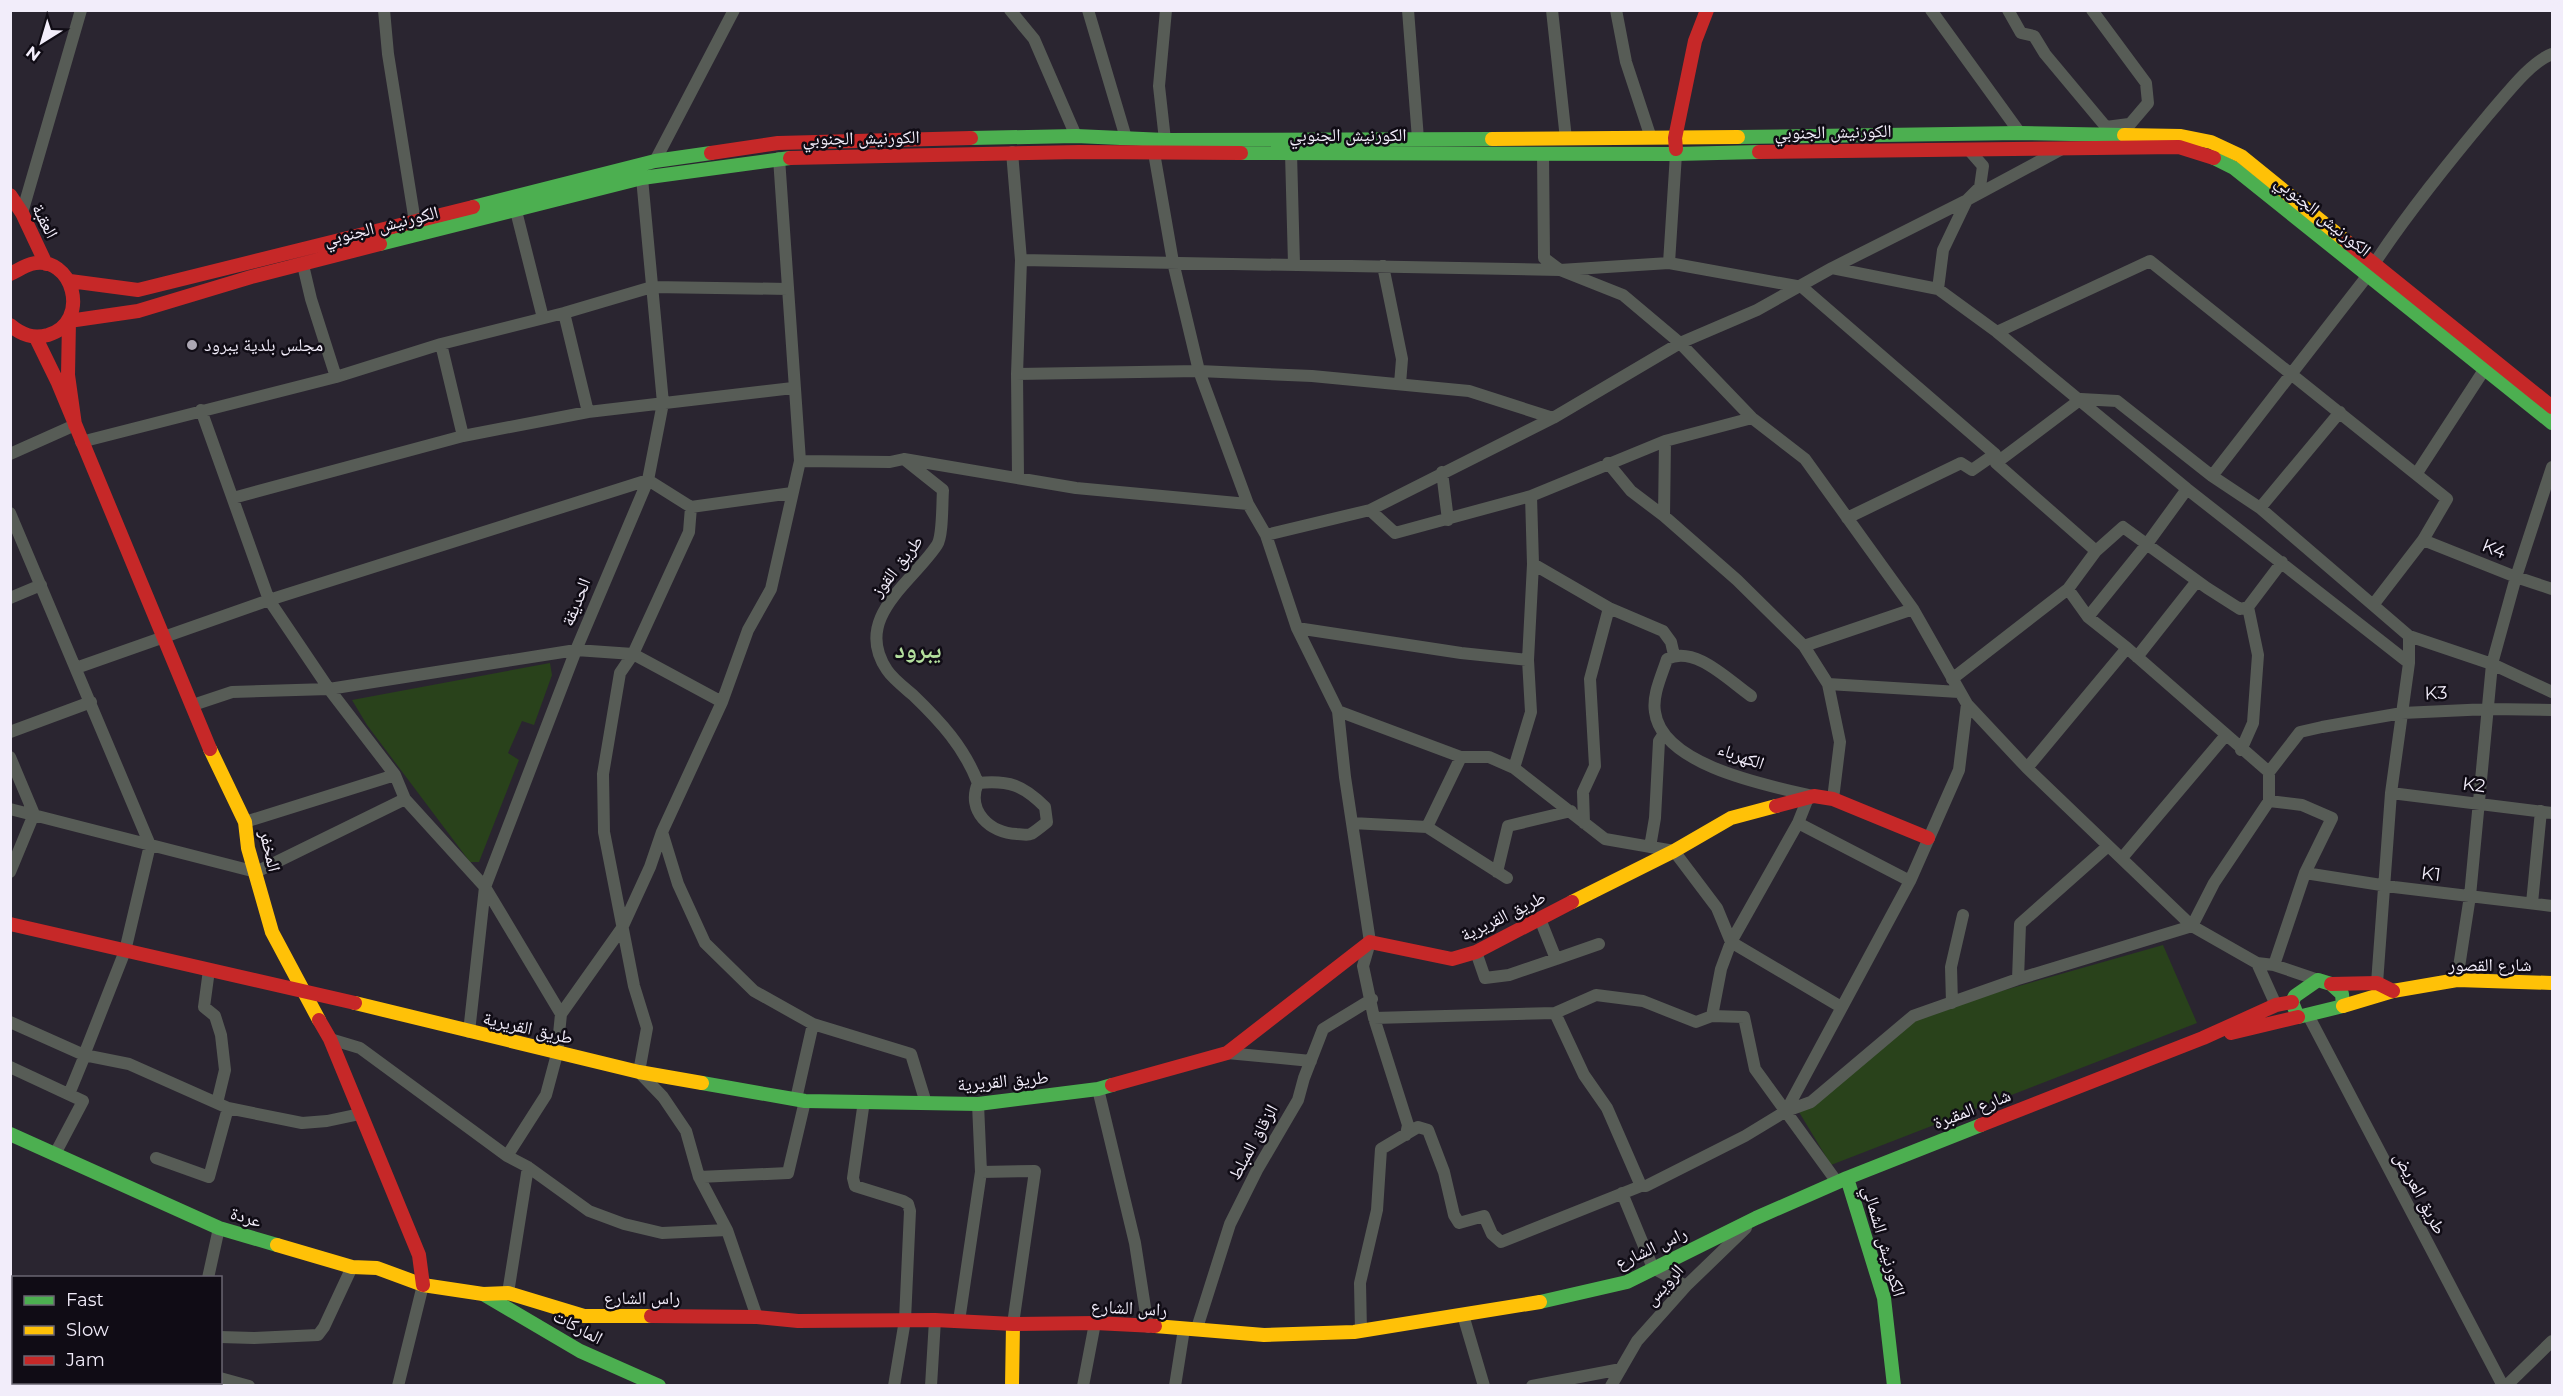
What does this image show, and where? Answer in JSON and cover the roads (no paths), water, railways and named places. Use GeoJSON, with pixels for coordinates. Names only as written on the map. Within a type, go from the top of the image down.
{"type":"FeatureCollection","features":[{"type":"Feature","properties":{"kind":"street"},"geometry":{"type":"LineString","coordinates":[[22,213],[81,10]]}},
{"type":"Feature","properties":{"kind":"street"},"geometry":{"type":"LineString","coordinates":[[384,10],[388,54],[416,222]]}},
{"type":"Feature","properties":{"kind":"street"},"geometry":{"type":"LineString","coordinates":[[655,161],[734,10]]}},
{"type":"Feature","properties":{"kind":"street"},"geometry":{"type":"LineString","coordinates":[[1010,10],[1034,39],[1076,136]]}},
{"type":"Feature","properties":{"kind":"street"},"geometry":{"type":"LineString","coordinates":[[1088,10],[1126,138]]}},
{"type":"Feature","properties":{"kind":"street"},"geometry":{"type":"LineString","coordinates":[[1165,140],[1159,86],[1166,10]]}},
{"type":"Feature","properties":{"kind":"street"},"geometry":{"type":"LineString","coordinates":[[1408,10],[1418,139]]}},
{"type":"Feature","properties":{"kind":"street"},"geometry":{"type":"LineString","coordinates":[[1552,10],[1566,139]]}},
{"type":"Feature","properties":{"kind":"street"},"geometry":{"type":"LineString","coordinates":[[1616,10],[1626,62],[1651,138]]}},
{"type":"Feature","properties":{"kind":"street"},"geometry":{"type":"LineString","coordinates":[[1669,262],[1675,138],[1695,41],[1707,10]]}},
{"type":"Feature","properties":{"kind":"street"},"geometry":{"type":"LineString","coordinates":[[1931,10],[2020,133]]}},
{"type":"Feature","properties":{"kind":"street"},"geometry":{"type":"LineString","coordinates":[[2008,10],[2021,33],[2034,36],[2045,54],[2106,127],[2125,130],[2148,103],[2145,83],[2092,10]]}},
{"type":"Feature","properties":{"kind":"street"},"geometry":{"type":"LineString","coordinates":[[2212,476],[2371,270],[2405,217],[2440,172],[2511,88],[2550,54]]}},
{"type":"Feature","properties":{"kind":"street","name":"الكورنيش الجنوبي"},"geometry":{"type":"LineString","coordinates":[[70,281],[138,290],[655,161],[778,143],[1076,136],[1126,138],[1152,146],[1165,140],[1675,138],[2125,130],[2211,142],[2241,156],[2484,370],[2553,423]]}},
{"type":"Feature","properties":{"kind":"street"},"geometry":{"type":"LineString","coordinates":[[1152,146],[1173,262],[1199,371],[1248,504],[1266,535],[1297,628],[1338,711],[1370,942],[1363,966],[1372,999],[1374,1018],[1408,1125],[1406,1135]]}},
{"type":"Feature","properties":{"kind":"street","name":"الكورنيش الجنوبي"},"geometry":{"type":"LineString","coordinates":[[69,321],[138,311],[251,277],[642,178],[779,158],[1152,146],[1292,153],[1676,154],[1872,149],[2179,147],[2208,155],[2234,168],[2553,407]]}},
{"type":"Feature","properties":{"kind":"street"},"geometry":{"type":"LineString","coordinates":[[1266,535],[1370,510],[1553,418],[1680,343],[1757,310],[1802,287],[1832,268],[2062,149]]}},
{"type":"Feature","properties":{"kind":"street"},"geometry":{"type":"LineString","coordinates":[[1938,289],[1943,250],[1967,200],[1980,187],[1983,166],[1969,150]]}},
{"type":"Feature","properties":{"kind":"street"},"geometry":{"type":"LineString","coordinates":[[1012,152],[1021,260],[1017,374],[1018,477]]}},
{"type":"Feature","properties":{"kind":"street"},"geometry":{"type":"LineString","coordinates":[[1292,153],[1294,264]]}},
{"type":"Feature","properties":{"kind":"street"},"geometry":{"type":"LineString","coordinates":[[1543,153],[1544,258],[1560,270],[1623,295],[1680,343],[1752,418],[1805,459],[1913,609],[1967,704],[2027,768],[2192,926],[2257,963],[2274,965],[2324,982],[2342,994],[2343,1006]]}},
{"type":"Feature","properties":{"kind":"street"},"geometry":{"type":"LineString","coordinates":[[507,1156],[546,1095],[558,1054],[561,1014],[622,928],[650,867],[662,832],[722,702],[748,630],[771,589],[800,461],[793,388],[779,158]]}},
{"type":"Feature","properties":{"kind":"street","name":"الحديقة"},"geometry":{"type":"LineString","coordinates":[[469,1032],[485,887],[576,650],[648,480],[663,403],[642,178]]}},
{"type":"Feature","properties":{"kind":"street","name":"العقبة"},"geometry":{"type":"LineString","coordinates":[[10,195],[22,213],[46,264]]}},
{"type":"Feature","properties":{"kind":"street"},"geometry":{"type":"LineString","coordinates":[[516,211],[543,318]]}},
{"type":"Feature","properties":{"kind":"street"},"geometry":{"type":"LineString","coordinates":[[1021,260],[1560,270],[1669,262],[1802,287],[1996,458],[2096,551]]}},
{"type":"Feature","properties":{"kind":"street"},"geometry":{"type":"LineString","coordinates":[[1997,332],[2150,261],[2447,499],[2423,540],[2373,605]]}},
{"type":"Feature","properties":{"kind":"street"},"geometry":{"type":"LineString","coordinates":[[10,274],[23,265],[36,262],[58,269],[70,281],[75,293],[74,309],[69,321],[68,375],[75,425]]}},
{"type":"Feature","properties":{"kind":"street"},"geometry":{"type":"LineString","coordinates":[[303,265],[311,299],[336,377]]}},
{"type":"Feature","properties":{"kind":"street"},"geometry":{"type":"LineString","coordinates":[[1383,266],[1402,359],[1400,384]]}},
{"type":"Feature","properties":{"kind":"street"},"geometry":{"type":"LineString","coordinates":[[1832,268],[1938,289],[1997,332],[2081,399],[2187,489],[2409,663]]}},
{"type":"Feature","properties":{"kind":"street"},"geometry":{"type":"LineString","coordinates":[[81,442],[336,377],[441,344],[564,313],[652,287],[788,289]]}},
{"type":"Feature","properties":{"kind":"street"},"geometry":{"type":"LineString","coordinates":[[564,313],[588,412]]}},
{"type":"Feature","properties":{"kind":"street"},"geometry":{"type":"LineString","coordinates":[[17,333],[58,332],[69,321]]}},
{"type":"Feature","properties":{"kind":"street"},"geometry":{"type":"LineString","coordinates":[[17,333],[75,425]]}},
{"type":"Feature","properties":{"kind":"street"},"geometry":{"type":"LineString","coordinates":[[441,344],[463,436]]}},
{"type":"Feature","properties":{"kind":"street"},"geometry":{"type":"LineString","coordinates":[[2417,473],[2484,370]]}},
{"type":"Feature","properties":{"kind":"street"},"geometry":{"type":"LineString","coordinates":[[1017,374],[1199,371],[1312,376],[1469,391],[1553,418]]}},
{"type":"Feature","properties":{"kind":"street"},"geometry":{"type":"LineString","coordinates":[[233,498],[463,436],[588,412],[793,388]]}},
{"type":"Feature","properties":{"kind":"street"},"geometry":{"type":"LineString","coordinates":[[1847,518],[1961,463],[1972,471],[1996,458],[2081,399],[2117,401],[2212,476],[2260,508],[2409,636],[2492,664],[2553,692]]}},
{"type":"Feature","properties":{"kind":"street"},"geometry":{"type":"LineString","coordinates":[[201,410],[268,600],[329,689],[395,775],[405,799],[485,887],[561,1014]]}},
{"type":"Feature","properties":{"kind":"street"},"geometry":{"type":"LineString","coordinates":[[2260,508],[2340,412]]}},
{"type":"Feature","properties":{"kind":"street"},"geometry":{"type":"LineString","coordinates":[[1370,510],[1395,533],[1531,496],[1665,441],[1752,418]]}},
{"type":"Feature","properties":{"kind":"street"},"geometry":{"type":"LineString","coordinates":[[10,454],[75,425]]}},
{"type":"Feature","properties":{"kind":"street","name":"المخفر"},"geometry":{"type":"LineString","coordinates":[[75,425],[212,753],[245,822],[248,848],[272,932],[330,1039],[419,1255],[423,1285]]}},
{"type":"Feature","properties":{"kind":"street"},"geometry":{"type":"LineString","coordinates":[[1664,516],[1665,441]]}},
{"type":"Feature","properties":{"kind":"street"},"geometry":{"type":"LineString","coordinates":[[800,461],[890,462],[904,459],[1076,488],[1248,504]]}},
{"type":"Feature","properties":{"kind":"street","name":"طريق القوز"},"geometry":{"type":"LineString","coordinates":[[904,459],[943,490],[938,543],[893,597],[876,625],[876,645],[887,670],[940,721],[960,745],[978,783],[973,794],[975,807],[987,825],[1007,834],[1029,835],[1047,822],[1045,807],[1019,786],[998,782],[978,783]]}},
{"type":"Feature","properties":{"kind":"street"},"geometry":{"type":"LineString","coordinates":[[1608,463],[1631,491],[1664,516],[1737,580],[1804,646],[1828,684],[1840,742],[1833,799]]}},
{"type":"Feature","properties":{"kind":"street"},"geometry":{"type":"LineString","coordinates":[[2457,980],[2470,896],[2492,664],[2516,577],[2553,467]]}},
{"type":"Feature","properties":{"kind":"street"},"geometry":{"type":"LineString","coordinates":[[1442,472],[1448,520]]}},
{"type":"Feature","properties":{"kind":"street"},"geometry":{"type":"LineString","coordinates":[[76,668],[268,600],[648,480],[691,507],[792,493]]}},
{"type":"Feature","properties":{"kind":"street"},"geometry":{"type":"LineString","coordinates":[[2088,617],[2187,489]]}},
{"type":"Feature","properties":{"kind":"street"},"geometry":{"type":"LineString","coordinates":[[1514,768],[1531,712],[1528,660],[1533,564],[1531,496]]}},
{"type":"Feature","properties":{"kind":"street"},"geometry":{"type":"LineString","coordinates":[[691,507],[689,532],[633,654],[620,674],[603,774],[604,832],[634,986],[647,1028],[639,1072],[663,1097],[686,1131],[699,1177],[727,1230],[757,1317]]}},
{"type":"Feature","properties":{"kind":"street"},"geometry":{"type":"LineString","coordinates":[[10,513],[150,845],[125,951],[69,1094]]}},
{"type":"Feature","properties":{"kind":"street"},"geometry":{"type":"LineString","coordinates":[[1952,679],[2067,589],[2096,551],[2123,527],[2240,609],[2248,607],[2282,562]]}},
{"type":"Feature","properties":{"kind":"street","name":"K4"},"geometry":{"type":"LineString","coordinates":[[2423,540],[2516,577],[2553,589]]}},
{"type":"Feature","properties":{"kind":"street"},"geometry":{"type":"LineString","coordinates":[[1533,564],[1609,608],[1663,631],[1671,642],[1674,655]]}},
{"type":"Feature","properties":{"kind":"street"},"geometry":{"type":"LineString","coordinates":[[2137,657],[2197,581]]}},
{"type":"Feature","properties":{"kind":"street"},"geometry":{"type":"LineString","coordinates":[[10,598],[41,585]]}},
{"type":"Feature","properties":{"kind":"street"},"geometry":{"type":"LineString","coordinates":[[1361,1331],[1360,1283],[1377,1210],[1381,1149],[1418,1127],[1423,1127],[1428,1131],[1444,1172],[1454,1215],[1459,1223],[1484,1216],[1492,1233],[1501,1242],[1622,1193],[1646,1186],[1745,1136],[1786,1111],[1811,1102],[1913,1016],[2018,979],[2192,926],[2214,883],[2269,801],[2269,772],[2241,750],[2127,648],[2088,617],[2067,589]]}},
{"type":"Feature","properties":{"kind":"street"},"geometry":{"type":"LineString","coordinates":[[2241,750],[2253,723],[2258,655],[2248,607]]}},
{"type":"Feature","properties":{"kind":"street"},"geometry":{"type":"LineString","coordinates":[[1584,823],[1583,792],[1595,766],[1590,679],[1609,608]]}},
{"type":"Feature","properties":{"kind":"street"},"geometry":{"type":"LineString","coordinates":[[1804,646],[1913,609]]}},
{"type":"Feature","properties":{"kind":"street"},"geometry":{"type":"LineString","coordinates":[[1297,628],[1461,653],[1528,660]]}},
{"type":"Feature","properties":{"kind":"street"},"geometry":{"type":"LineString","coordinates":[[2377,983],[2391,793],[2409,663],[2409,636]]}},
{"type":"Feature","properties":{"kind":"street"},"geometry":{"type":"LineString","coordinates":[[2027,768],[2127,648]]}},
{"type":"Feature","properties":{"kind":"street"},"geometry":{"type":"LineString","coordinates":[[193,705],[232,692],[329,689],[576,650],[633,654],[722,702]]}},
{"type":"Feature","properties":{"kind":"street"},"geometry":{"type":"LineString","coordinates":[[1650,847],[1655,818],[1659,741],[1663,735],[1654,712],[1655,697],[1667,659],[1683,654],[1698,659],[1751,696]]}},
{"type":"Feature","properties":{"kind":"street"},"geometry":{"type":"LineString","coordinates":[[1828,684],[1959,692]]}},
{"type":"Feature","properties":{"kind":"street"},"geometry":{"type":"LineString","coordinates":[[10,732],[91,702]]}},
{"type":"Feature","properties":{"kind":"street"},"geometry":{"type":"LineString","coordinates":[[1786,1111],[1910,881],[1959,770],[1967,704]]}},
{"type":"Feature","properties":{"kind":"street","name":"K3"},"geometry":{"type":"LineString","coordinates":[[2269,772],[2300,732],[2322,727],[2402,713],[2489,709],[2553,710]]}},
{"type":"Feature","properties":{"kind":"street"},"geometry":{"type":"LineString","coordinates":[[1338,711],[1461,757],[1489,757],[1514,768],[1605,839],[1674,851],[1717,908],[1731,942],[1841,1006]]}},
{"type":"Feature","properties":{"kind":"street","name":"الكهرباء"},"geometry":{"type":"LineString","coordinates":[[1663,735],[1678,749],[1711,766],[1769,786],[1811,797]]}},
{"type":"Feature","properties":{"kind":"street"},"geometry":{"type":"LineString","coordinates":[[2122,858],[2226,735]]}},
{"type":"Feature","properties":{"kind":"street"},"geometry":{"type":"LineString","coordinates":[[10,757],[34,814],[10,872]]}},
{"type":"Feature","properties":{"kind":"street"},"geometry":{"type":"LineString","coordinates":[[1427,826],[1461,757]]}},
{"type":"Feature","properties":{"kind":"street"},"geometry":{"type":"LineString","coordinates":[[245,822],[395,775]]}},
{"type":"Feature","properties":{"kind":"street","name":"K2"},"geometry":{"type":"LineString","coordinates":[[2391,793],[2547,812]]}},
{"type":"Feature","properties":{"kind":"street"},"geometry":{"type":"LineString","coordinates":[[1712,1016],[1721,969],[1731,942],[1811,797]]}},
{"type":"Feature","properties":{"kind":"street","name":"طريق القريرية"},"geometry":{"type":"LineString","coordinates":[[10,924],[639,1072],[801,1100],[978,1104],[1098,1089],[1227,1053],[1370,942],[1452,959],[1476,952],[1674,851],[1731,818],[1811,797],[1833,799],[1928,838]]}},
{"type":"Feature","properties":{"kind":"street"},"geometry":{"type":"LineString","coordinates":[[10,809],[256,872],[405,799]]}},
{"type":"Feature","properties":{"kind":"street"},"geometry":{"type":"LineString","coordinates":[[2269,801],[2302,805],[2332,818],[2305,873],[2274,965]]}},
{"type":"Feature","properties":{"kind":"street"},"geometry":{"type":"LineString","coordinates":[[1352,823],[1427,826],[1502,875],[1508,826],[1571,811]]}},
{"type":"Feature","properties":{"kind":"street"},"geometry":{"type":"LineString","coordinates":[[2532,903],[2547,812]]}},
{"type":"Feature","properties":{"kind":"street"},"geometry":{"type":"LineString","coordinates":[[1798,823],[1910,881]]}},
{"type":"Feature","properties":{"kind":"street"},"geometry":{"type":"LineString","coordinates":[[662,832],[678,884],[705,943],[754,991],[813,1024],[910,1054],[926,1103]]}},
{"type":"Feature","properties":{"kind":"street"},"geometry":{"type":"LineString","coordinates":[[2018,979],[2020,924],[2108,846]]}},
{"type":"Feature","properties":{"kind":"street","name":"K1"},"geometry":{"type":"LineString","coordinates":[[2305,873],[2510,903],[2553,906]]}},
{"type":"Feature","properties":{"kind":"street"},"geometry":{"type":"LineString","coordinates":[[1952,1002],[1951,967],[1964,915]]}},
{"type":"Feature","properties":{"kind":"street"},"geometry":{"type":"LineString","coordinates":[[1540,919],[1556,959]]}},
{"type":"Feature","properties":{"kind":"street"},"geometry":{"type":"LineString","coordinates":[[1476,952],[1485,978],[1509,975],[1599,944]]}},
{"type":"Feature","properties":{"kind":"street"},"geometry":{"type":"LineString","coordinates":[[2257,963],[2276,1005]]}},
{"type":"Feature","properties":{"kind":"street"},"geometry":{"type":"LineString","coordinates":[[156,1158],[209,1177],[222,1106],[225,1070],[221,1035],[215,1016],[204,1008],[209,970]]}},
{"type":"Feature","properties":{"kind":"street","name":"شارع القصور"},"geometry":{"type":"LineString","coordinates":[[2203,1038],[2269,1025],[2393,991],[2457,980],[2553,983]]}},
{"type":"Feature","properties":{"kind":"street"},"geometry":{"type":"LineString","coordinates":[[2292,1002],[2295,996],[2324,982],[2377,983],[2393,991]]}},
{"type":"Feature","properties":{"kind":"street"},"geometry":{"type":"LineString","coordinates":[[1374,1018],[1555,1013],[1596,995],[1643,1001],[1696,1022],[1712,1016],[1744,1017],[1755,1069],[1842,1180]]}},
{"type":"Feature","properties":{"kind":"street","name":"الزقاق المبلط"},"geometry":{"type":"LineString","coordinates":[[1175,1386],[1191,1328],[1230,1224],[1257,1170],[1298,1100],[1323,1029],[1372,999]]}},
{"type":"Feature","properties":{"kind":"street"},"geometry":{"type":"LineString","coordinates":[[2203,1038],[2276,1005],[2292,1002]]}},
{"type":"Feature","properties":{"kind":"street"},"geometry":{"type":"LineString","coordinates":[[2292,1002],[2303,1016]]}},
{"type":"Feature","properties":{"kind":"street"},"geometry":{"type":"LineString","coordinates":[[1555,1013],[1584,1075],[1607,1108],[1641,1186]]}},
{"type":"Feature","properties":{"kind":"street","name":"طريق العريض"},"geometry":{"type":"LineString","coordinates":[[2303,1016],[2504,1386]]}},
{"type":"Feature","properties":{"kind":"street"},"geometry":{"type":"LineString","coordinates":[[10,1022],[84,1055],[129,1064],[222,1106],[302,1123],[327,1121],[360,1114]]}},
{"type":"Feature","properties":{"kind":"street"},"geometry":{"type":"LineString","coordinates":[[699,1177],[788,1173],[813,1024]]}},
{"type":"Feature","properties":{"kind":"street","name":"شارع المقبرة"},"geometry":{"type":"LineString","coordinates":[[1756,1218],[1842,1180],[2203,1038]]}},
{"type":"Feature","properties":{"kind":"street"},"geometry":{"type":"LineString","coordinates":[[330,1039],[360,1048],[507,1156],[528,1167],[589,1211],[624,1224],[662,1233],[727,1230]]}},
{"type":"Feature","properties":{"kind":"street"},"geometry":{"type":"LineString","coordinates":[[1227,1053],[1311,1060]]}},
{"type":"Feature","properties":{"kind":"street"},"geometry":{"type":"LineString","coordinates":[[10,1067],[84,1101],[55,1154]]}},
{"type":"Feature","properties":{"kind":"street"},"geometry":{"type":"LineString","coordinates":[[1098,1089],[1135,1243],[1148,1327]]}},
{"type":"Feature","properties":{"kind":"street"},"geometry":{"type":"LineString","coordinates":[[864,1101],[853,1178],[855,1186],[903,1201],[908,1204],[910,1211],[904,1320],[894,1386]]}},
{"type":"Feature","properties":{"kind":"street"},"geometry":{"type":"LineString","coordinates":[[959,1321],[981,1172],[978,1104]]}},
{"type":"Feature","properties":{"kind":"street","name":"عردة"},"geometry":{"type":"LineString","coordinates":[[10,1134],[219,1228],[351,1267],[377,1269],[423,1285],[483,1294]]}},
{"type":"Feature","properties":{"kind":"street"},"geometry":{"type":"LineString","coordinates":[[508,1293],[528,1167]]}},
{"type":"Feature","properties":{"kind":"street"},"geometry":{"type":"LineString","coordinates":[[981,1172],[1035,1171],[1013,1324],[1012,1386]]}},
{"type":"Feature","properties":{"kind":"street","name":"الكورنيش الشمالي"},"geometry":{"type":"LineString","coordinates":[[1842,1180],[1884,1298],[1894,1386]]}},
{"type":"Feature","properties":{"kind":"street"},"geometry":{"type":"LineString","coordinates":[[1622,1193],[1653,1268],[1686,1286]]}},
{"type":"Feature","properties":{"kind":"street","name":"راس الشارع"},"geometry":{"type":"LineString","coordinates":[[483,1294],[508,1293],[584,1316],[757,1317],[798,1321],[934,1320],[1013,1324],[1095,1323],[1191,1328],[1264,1335],[1361,1331],[1548,1301],[1627,1282],[1756,1218]]}},
{"type":"Feature","properties":{"kind":"street","name":"الرويس"},"geometry":{"type":"LineString","coordinates":[[1611,1386],[1637,1341],[1686,1286],[1756,1218]]}},
{"type":"Feature","properties":{"kind":"street"},"geometry":{"type":"LineString","coordinates":[[208,1276],[219,1228]]}},
{"type":"Feature","properties":{"kind":"street"},"geometry":{"type":"LineString","coordinates":[[222,1337],[318,1335],[324,1327],[351,1267]]}},
{"type":"Feature","properties":{"kind":"street"},"geometry":{"type":"LineString","coordinates":[[398,1386],[423,1285]]}},
{"type":"Feature","properties":{"kind":"street","name":"الماركات"},"geometry":{"type":"LineString","coordinates":[[483,1294],[580,1351],[659,1386]]}},
{"type":"Feature","properties":{"kind":"street"},"geometry":{"type":"LineString","coordinates":[[1463,1315],[1484,1386]]}},
{"type":"Feature","properties":{"kind":"street"},"geometry":{"type":"LineString","coordinates":[[931,1386],[934,1320]]}},
{"type":"Feature","properties":{"kind":"street"},"geometry":{"type":"LineString","coordinates":[[1083,1386],[1095,1323]]}},
{"type":"Feature","properties":{"kind":"street"},"geometry":{"type":"LineString","coordinates":[[2504,1386],[2553,1341]]}},
{"type":"Feature","properties":{"kind":"street"},"geometry":{"type":"LineString","coordinates":[[1532,1386],[1621,1369]]}},
{"type":"Feature","properties":{"kind":"street"},"geometry":{"type":"LineString","coordinates":[[222,1379],[249,1386]]}},
{"type":"Feature","properties":{"kind":"place","name":"مجلس بلدية يبرود"},"geometry":{"type":"Point","coordinates":[192,345]}},
{"type":"Feature","properties":{"kind":"district","name":"يبرود"},"geometry":{"type":"Point","coordinates":[918,650]}}]}
